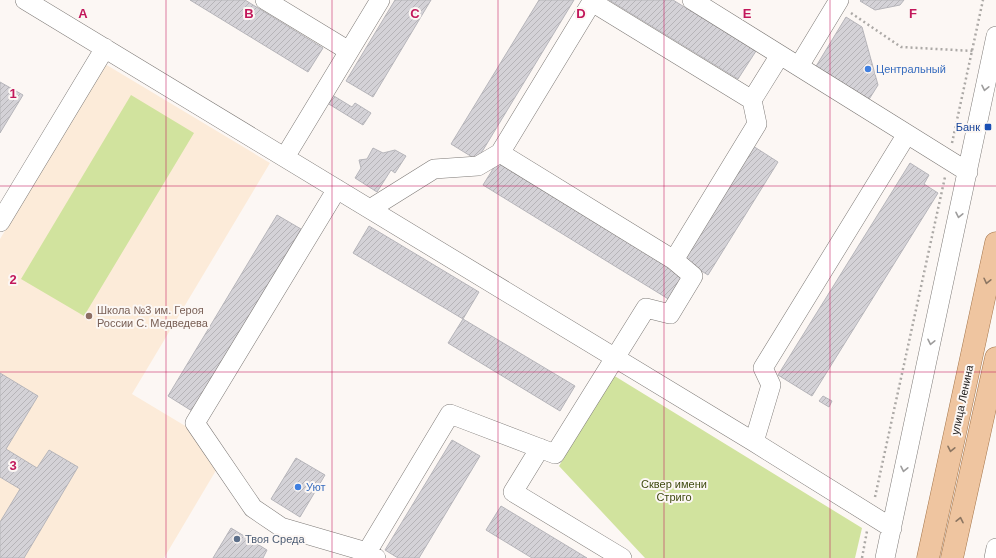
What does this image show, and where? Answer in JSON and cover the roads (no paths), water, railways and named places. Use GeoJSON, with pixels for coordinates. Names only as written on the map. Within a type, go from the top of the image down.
{"type":"FeatureCollection","features":[{"type":"Feature","properties":{"kind":"main road","name":"улица Ленина"},"geometry":{"type":"LineString","coordinates":[[928,558],[996,243]]}},
{"type":"Feature","properties":{"kind":"main road"},"geometry":{"type":"LineString","coordinates":[[952,558],[996,358]]}},
{"type":"Feature","properties":{"kind":"street"},"geometry":{"type":"LineString","coordinates":[[26,0],[754,442],[892,528]]}},
{"type":"Feature","properties":{"kind":"street"},"geometry":{"type":"LineString","coordinates":[[266,0],[349,51]]}},
{"type":"Feature","properties":{"kind":"street"},"geometry":{"type":"LineString","coordinates":[[285,157],[380,0]]}},
{"type":"Feature","properties":{"kind":"street"},"geometry":{"type":"LineString","coordinates":[[692,0],[968,172]]}},
{"type":"Feature","properties":{"kind":"street"},"geometry":{"type":"LineString","coordinates":[[370,209],[434,169],[478,166],[500,153],[593,1],[752,100]]}},
{"type":"Feature","properties":{"kind":"street"},"geometry":{"type":"LineString","coordinates":[[799,66],[838,1]]}},
{"type":"Feature","properties":{"kind":"street"},"geometry":{"type":"LineString","coordinates":[[885,558],[996,36]]}},
{"type":"Feature","properties":{"kind":"street"},"geometry":{"type":"LineString","coordinates":[[0,222],[105,48]]}},
{"type":"Feature","properties":{"kind":"street"},"geometry":{"type":"LineString","coordinates":[[674,260],[757,124],[752,100],[780,55]]}},
{"type":"Feature","properties":{"kind":"street"},"geometry":{"type":"LineString","coordinates":[[754,442],[771,385],[763,368],[907,134]]}},
{"type":"Feature","properties":{"kind":"street"},"geometry":{"type":"LineString","coordinates":[[337,189],[195,423],[254,508],[281,527],[372,555],[450,414],[555,454],[614,357],[646,308],[670,314],[693,276],[674,260],[500,153]]}},
{"type":"Feature","properties":{"kind":"street"},"geometry":{"type":"LineString","coordinates":[[540,448],[513,492],[622,558]]}},
{"type":"Feature","properties":{"kind":"street"},"geometry":{"type":"LineString","coordinates":[[994,558],[996,548]]}},
{"type":"Feature","properties":{"kind":"place","name":"Центральный"},"geometry":{"type":"Point","coordinates":[868,69]}},
{"type":"Feature","properties":{"kind":"place","name":"Банк"},"geometry":{"type":"Point","coordinates":[988,127]}},
{"type":"Feature","properties":{"kind":"place","name":"Школа №3 им. Героя России С. Медведева"},"geometry":{"type":"Point","coordinates":[89,316]}},
{"type":"Feature","properties":{"kind":"place","name":"Уют"},"geometry":{"type":"Point","coordinates":[298,487]}},
{"type":"Feature","properties":{"kind":"place","name":"Твоя Среда"},"geometry":{"type":"Point","coordinates":[237,539]}},
{"type":"Feature","properties":{"kind":"park label","name":"Сквер имени Стриго"},"geometry":{"type":"Point","coordinates":[674,490]}}]}
